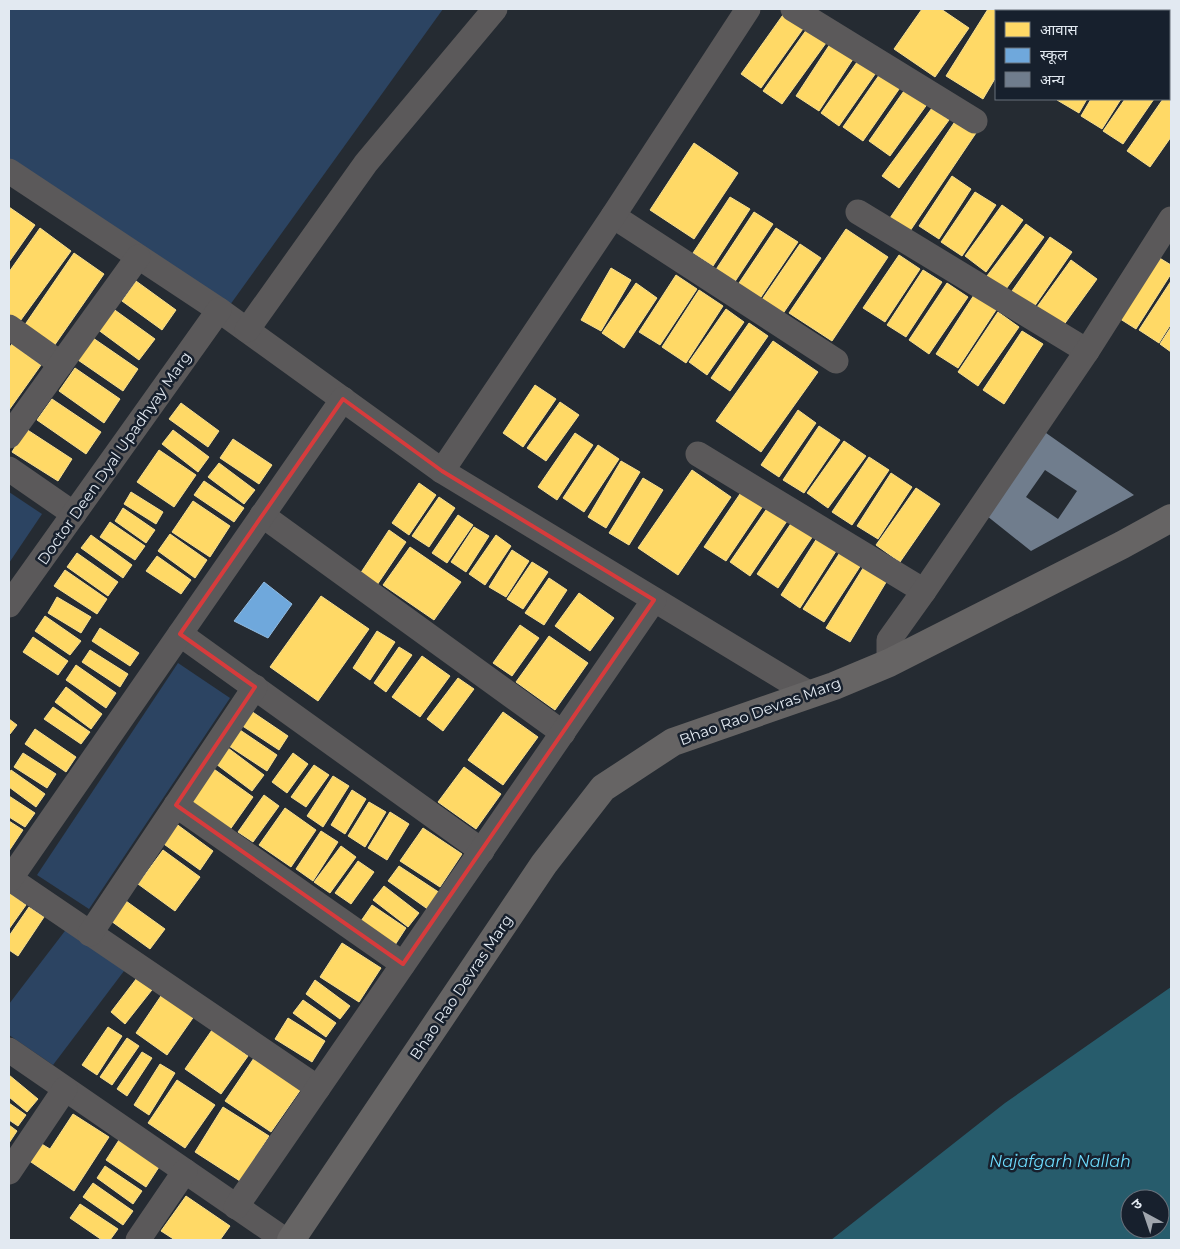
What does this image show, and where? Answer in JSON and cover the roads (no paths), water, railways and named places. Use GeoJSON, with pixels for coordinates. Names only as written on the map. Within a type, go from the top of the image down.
{"type":"FeatureCollection","features":[{"type":"Feature","properties":{"kind":"street"},"geometry":{"type":"LineString","coordinates":[[247,330],[366,163],[495,9]]}},
{"type":"Feature","properties":{"kind":"street"},"geometry":{"type":"LineString","coordinates":[[442,471],[613,216],[748,9]]}},
{"type":"Feature","properties":{"kind":"street"},"geometry":{"type":"LineString","coordinates":[[793,9],[975,121]]}},
{"type":"Feature","properties":{"kind":"street"},"geometry":{"type":"LineString","coordinates":[[9,171],[219,310],[442,471],[810,694]]}},
{"type":"Feature","properties":{"kind":"street"},"geometry":{"type":"LineString","coordinates":[[858,212],[1087,351]]}},
{"type":"Feature","properties":{"kind":"street"},"geometry":{"type":"LineString","coordinates":[[613,216],[836,361]]}},
{"type":"Feature","properties":{"kind":"street"},"geometry":{"type":"LineString","coordinates":[[889,663],[889,640],[1087,351],[1163,252],[1171,219]]}},
{"type":"Feature","properties":{"kind":"street"},"geometry":{"type":"LineString","coordinates":[[9,436],[138,256]]}},
{"type":"Feature","properties":{"kind":"street","name":"Doctor Deen Dyal Upadhyay Marg"},"geometry":{"type":"LineString","coordinates":[[9,606],[219,310]]}},
{"type":"Feature","properties":{"kind":"street"},"geometry":{"type":"LineString","coordinates":[[9,327],[61,364]]}},
{"type":"Feature","properties":{"kind":"street"},"geometry":{"type":"LineString","coordinates":[[318,1088],[9,879],[343,399]]}},
{"type":"Feature","properties":{"kind":"street"},"geometry":{"type":"LineString","coordinates":[[698,454],[924,591]]}},
{"type":"Feature","properties":{"kind":"street"},"geometry":{"type":"LineString","coordinates":[[9,469],[74,514]]}},
{"type":"Feature","properties":{"kind":"street"},"geometry":{"type":"LineString","coordinates":[[262,515],[563,733]]}},
{"type":"Feature","properties":{"kind":"street","name":"Bhao Rao Devras Marg"},"geometry":{"type":"LineString","coordinates":[[291,1240],[544,864],[603,788],[673,742],[834,686],[889,663],[1122,545],[1171,518]]}},
{"type":"Feature","properties":{"kind":"street"},"geometry":{"type":"LineString","coordinates":[[236,1207],[654,600]]}},
{"type":"Feature","properties":{"kind":"street"},"geometry":{"type":"LineString","coordinates":[[180,634],[482,851]]}},
{"type":"Feature","properties":{"kind":"street"},"geometry":{"type":"LineString","coordinates":[[90,934],[255,687]]}},
{"type":"Feature","properties":{"kind":"street"},"geometry":{"type":"LineString","coordinates":[[176,805],[403,964]]}},
{"type":"Feature","properties":{"kind":"street"},"geometry":{"type":"LineString","coordinates":[[9,1050],[285,1240]]}},
{"type":"Feature","properties":{"kind":"street"},"geometry":{"type":"LineString","coordinates":[[9,1172],[66,1089]]}},
{"type":"Feature","properties":{"kind":"street"},"geometry":{"type":"LineString","coordinates":[[138,1240],[185,1171]]}},
{"type":"Feature","properties":{"kind":"water","name":"Najafgarh Nallah"},"geometry":{"type":"Polygon","coordinates":[[[1171,987],[1171,1240],[831,1240],[1005,1103],[1171,987]]]}}]}
